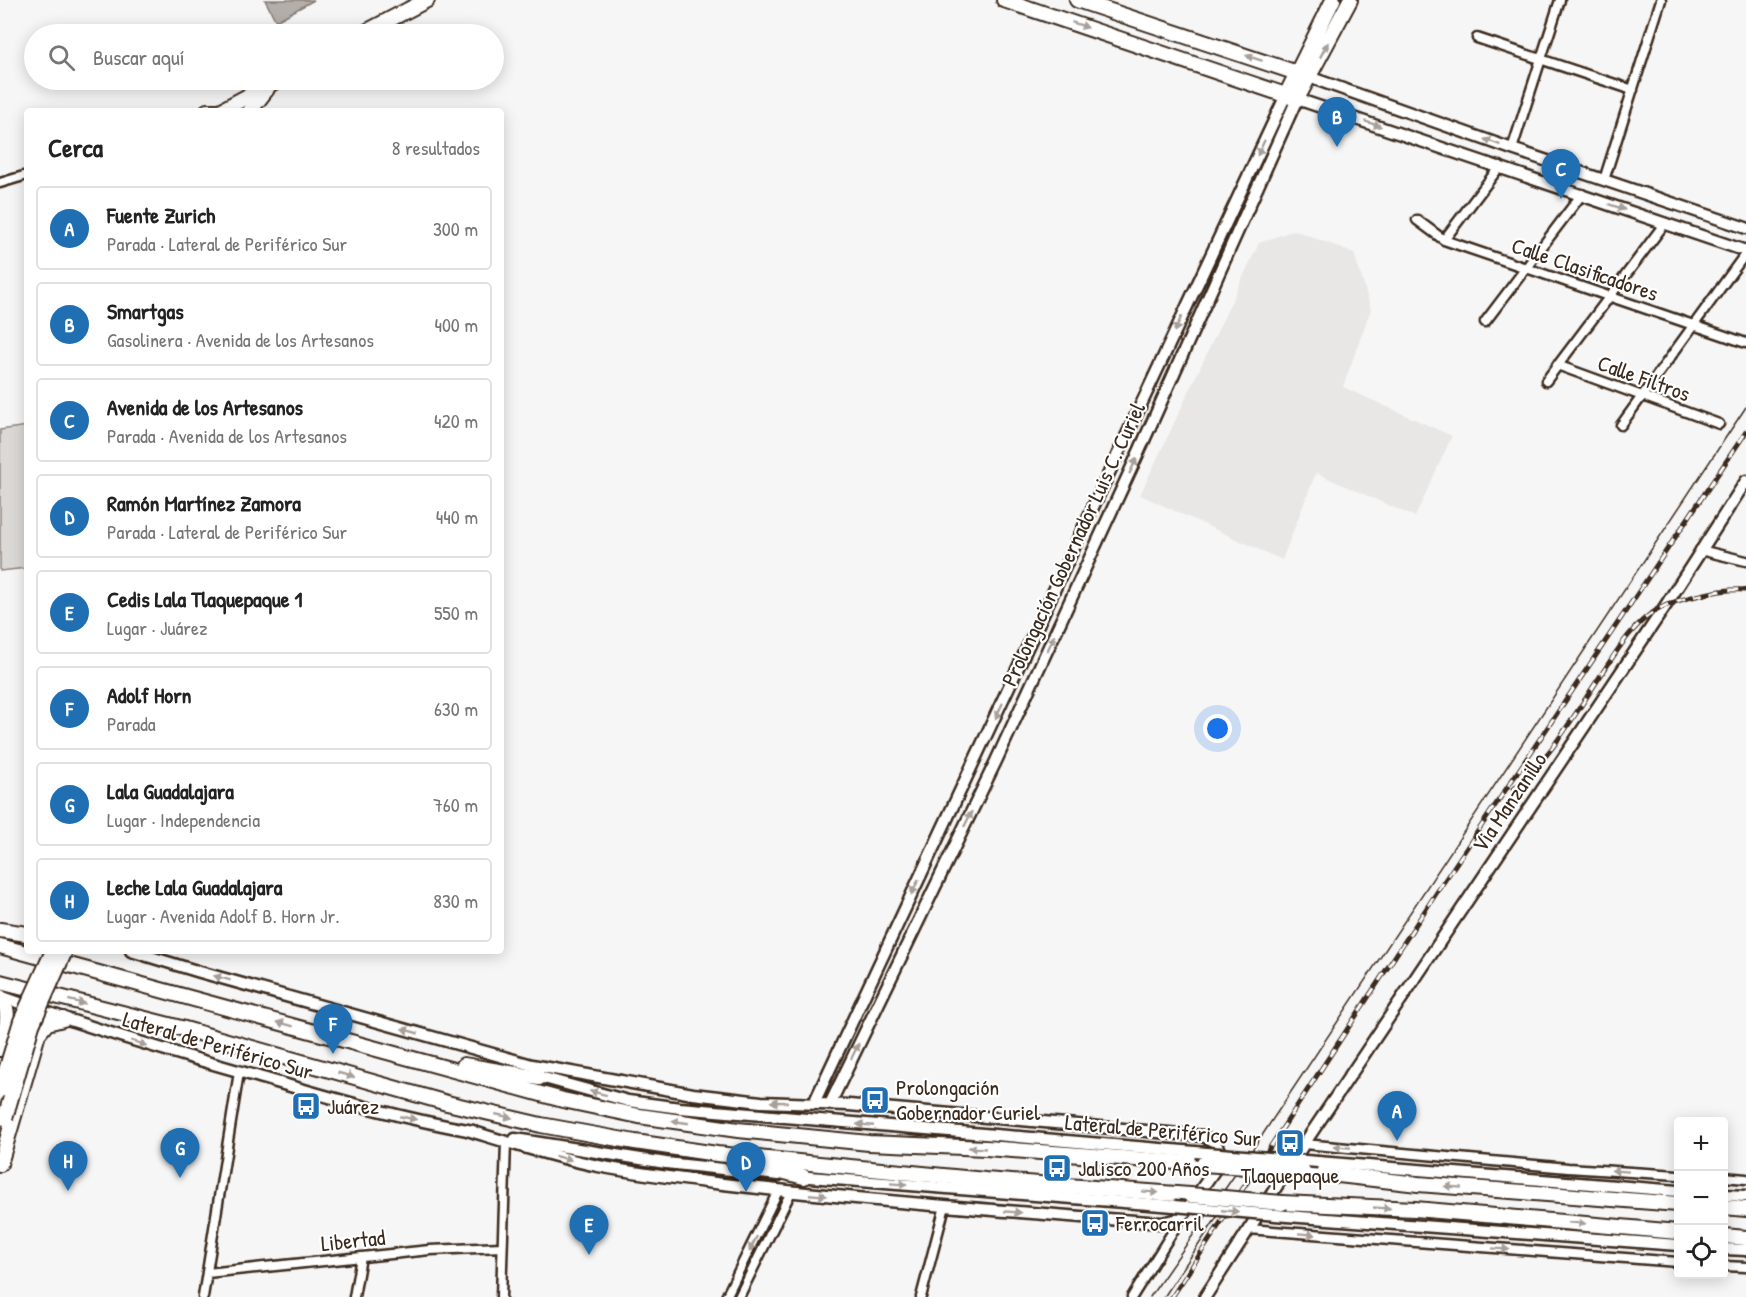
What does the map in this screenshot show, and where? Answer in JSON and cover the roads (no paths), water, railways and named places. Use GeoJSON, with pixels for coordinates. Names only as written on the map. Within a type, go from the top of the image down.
{"type":"FeatureCollection","features":[{"type":"Feature","properties":{"kind":"main road"},"geometry":{"type":"LineString","coordinates":[[381,24],[427,0]]}},
{"type":"Feature","properties":{"kind":"main road"},"geometry":{"type":"LineString","coordinates":[[1004,0],[1292,97]]}},
{"type":"Feature","properties":{"kind":"main road"},"geometry":{"type":"LineString","coordinates":[[1077,0],[1303,74]]}},
{"type":"Feature","properties":{"kind":"main road","name":"Prolongación Gobernador Luis C. Curiel"},"geometry":{"type":"LineString","coordinates":[[1292,97],[1333,0]]}},
{"type":"Feature","properties":{"kind":"main road","name":"Prolongación Gobernador Luis C. Curiel"},"geometry":{"type":"LineString","coordinates":[[1303,74],[1350,0]]}},
{"type":"Feature","properties":{"kind":"main road"},"geometry":{"type":"LineString","coordinates":[[228,108],[259,90]]}},
{"type":"Feature","properties":{"kind":"main road"},"geometry":{"type":"LineString","coordinates":[[252,108],[268,90]]}},
{"type":"Feature","properties":{"kind":"main road"},"geometry":{"type":"LineString","coordinates":[[0,930],[24,934]]}},
{"type":"Feature","properties":{"kind":"main road"},"geometry":{"type":"LineString","coordinates":[[0,946],[24,953]]}},
{"type":"Feature","properties":{"kind":"main road"},"geometry":{"type":"LineString","coordinates":[[29,954],[563,1100],[639,1116],[720,1128],[869,1143],[1199,1158],[1303,1172],[1430,1185],[1674,1204]]}},
{"type":"Feature","properties":{"kind":"main road"},"geometry":{"type":"LineString","coordinates":[[0,1090],[15,1037],[51,954]]}},
{"type":"Feature","properties":{"kind":"main road"},"geometry":{"type":"LineString","coordinates":[[0,1134],[32,1025],[64,954]]}},
{"type":"Feature","properties":{"kind":"main road"},"geometry":{"type":"LineString","coordinates":[[0,982],[192,1032],[447,1103],[541,1125],[635,1142],[717,1154],[985,1180],[1190,1196],[1284,1209],[1415,1209],[1674,1232]]}},
{"type":"Feature","properties":{"kind":"main road"},"geometry":{"type":"LineString","coordinates":[[0,997],[7,1007],[8,1014],[0,1050]]}},
{"type":"Feature","properties":{"kind":"main road"},"geometry":{"type":"LineString","coordinates":[[0,1164],[30,1059],[42,1028],[47,1023],[63,1019]]}},
{"type":"Feature","properties":{"kind":"main road"},"geometry":{"type":"LineString","coordinates":[[0,1050],[10,1041],[20,1041],[26,1044],[30,1059]]}},
{"type":"Feature","properties":{"kind":"main road"},"geometry":{"type":"LineString","coordinates":[[382,1050],[539,1078]]}},
{"type":"Feature","properties":{"kind":"main road"},"geometry":{"type":"LineString","coordinates":[[0,1101],[17,1106]]}},
{"type":"Feature","properties":{"kind":"main road"},"geometry":{"type":"LineString","coordinates":[[717,1154],[804,1177]]}},
{"type":"Feature","properties":{"kind":"main road"},"geometry":{"type":"LineString","coordinates":[[1728,1207],[1746,1209]]}},
{"type":"Feature","properties":{"kind":"main road"},"geometry":{"type":"LineString","coordinates":[[1728,1236],[1746,1238]]}},
{"type":"Feature","properties":{"kind":"street"},"geometry":{"type":"LineString","coordinates":[[1512,149],[1560,0]]}},
{"type":"Feature","properties":{"kind":"street"},"geometry":{"type":"LineString","coordinates":[[1604,180],[1661,0]]}},
{"type":"Feature","properties":{"kind":"street"},"geometry":{"type":"LineString","coordinates":[[1477,38],[1633,90]]}},
{"type":"Feature","properties":{"kind":"street"},"geometry":{"type":"LineString","coordinates":[[1303,74],[1512,149],[1746,228]]}},
{"type":"Feature","properties":{"kind":"street"},"geometry":{"type":"LineString","coordinates":[[1292,97],[1559,186],[1746,252],[1621,425]]}},
{"type":"Feature","properties":{"kind":"street","name":"Prolongación Gobernador Luis C. Curiel"},"geometry":{"type":"LineString","coordinates":[[814,1103],[1292,97]]}},
{"type":"Feature","properties":{"kind":"street","name":"Prolongación Gobernador Luis C. Curiel"},"geometry":{"type":"LineString","coordinates":[[830,1104],[1015,720],[1137,456],[1292,97]]}},
{"type":"Feature","properties":{"kind":"street"},"geometry":{"type":"LineString","coordinates":[[1444,240],[1500,166]]}},
{"type":"Feature","properties":{"kind":"street"},"geometry":{"type":"LineString","coordinates":[[1559,186],[1566,167]]}},
{"type":"Feature","properties":{"kind":"street"},"geometry":{"type":"LineString","coordinates":[[0,183],[24,176]]}},
{"type":"Feature","properties":{"kind":"street"},"geometry":{"type":"LineString","coordinates":[[1485,322],[1582,194]]}},
{"type":"Feature","properties":{"kind":"street"},"geometry":{"type":"LineString","coordinates":[[1691,232],[1700,213]]}},
{"type":"Feature","properties":{"kind":"street","name":"Calle Clasificadores"},"geometry":{"type":"LineString","coordinates":[[1417,220],[1444,240],[1746,343]]}},
{"type":"Feature","properties":{"kind":"street"},"geometry":{"type":"LineString","coordinates":[[1546,381],[1665,223]]}},
{"type":"Feature","properties":{"kind":"street","name":"Calle Filtros"},"geometry":{"type":"LineString","coordinates":[[1557,366],[1719,424]]}},
{"type":"Feature","properties":{"kind":"street","name":"Via Manzanillo"},"geometry":{"type":"LineString","coordinates":[[1205,1297],[1304,1144],[1659,615],[1746,481]]}},
{"type":"Feature","properties":{"kind":"street"},"geometry":{"type":"LineString","coordinates":[[1700,550],[1746,561]]}},
{"type":"Feature","properties":{"kind":"street"},"geometry":{"type":"LineString","coordinates":[[140,954],[532,1065],[693,1094],[761,1102],[830,1104],[1203,1136],[1215,1142],[1222,1156],[1221,1161],[1185,1212],[1132,1297]]}},
{"type":"Feature","properties":{"kind":"street","name":"Lateral de Periférico Sur"},"geometry":{"type":"LineString","coordinates":[[0,997],[63,1019],[239,1072],[397,1116],[467,1130]]}},
{"type":"Feature","properties":{"kind":"street","name":"Lateral de Periférico Sur"},"geometry":{"type":"LineString","coordinates":[[466,1047],[539,1078],[628,1101],[680,1108],[1199,1158],[1318,1162],[1674,1191]]}},
{"type":"Feature","properties":{"kind":"street"},"geometry":{"type":"LineString","coordinates":[[203,1297],[239,1072]]}},
{"type":"Feature","properties":{"kind":"street"},"geometry":{"type":"LineString","coordinates":[[467,1130],[598,1166],[778,1191],[1161,1223],[1176,1220],[1185,1212]]}},
{"type":"Feature","properties":{"kind":"street"},"geometry":{"type":"LineString","coordinates":[[467,1130],[666,1163],[804,1177],[1174,1206],[1284,1209],[1674,1245]]}},
{"type":"Feature","properties":{"kind":"street"},"geometry":{"type":"LineString","coordinates":[[501,1297],[506,1142]]}},
{"type":"Feature","properties":{"kind":"street"},"geometry":{"type":"LineString","coordinates":[[1304,1144],[1568,1168],[1674,1175]]}},
{"type":"Feature","properties":{"kind":"street"},"geometry":{"type":"LineString","coordinates":[[1728,1177],[1746,1179]]}},
{"type":"Feature","properties":{"kind":"street"},"geometry":{"type":"LineString","coordinates":[[726,1297],[778,1191]]}},
{"type":"Feature","properties":{"kind":"street"},"geometry":{"type":"LineString","coordinates":[[739,1297],[791,1192]]}},
{"type":"Feature","properties":{"kind":"street"},"geometry":{"type":"LineString","coordinates":[[1728,1195],[1746,1196]]}},
{"type":"Feature","properties":{"kind":"street"},"geometry":{"type":"LineString","coordinates":[[921,1297],[945,1206]]}},
{"type":"Feature","properties":{"kind":"street"},"geometry":{"type":"LineString","coordinates":[[1248,1230],[1674,1262]]}},
{"type":"Feature","properties":{"kind":"street","name":"Libertad"},"geometry":{"type":"LineString","coordinates":[[207,1274],[430,1250],[502,1247]]}},
{"type":"Feature","properties":{"kind":"street"},"geometry":{"type":"LineString","coordinates":[[1728,1249],[1746,1250]]}},
{"type":"Feature","properties":{"kind":"street"},"geometry":{"type":"LineString","coordinates":[[354,1297],[361,1257]]}},
{"type":"Feature","properties":{"kind":"street"},"geometry":{"type":"LineString","coordinates":[[1728,1266],[1746,1268]]}},
{"type":"Feature","properties":{"kind":"tram line"},"geometry":{"type":"LineString","coordinates":[[1150,1297],[1259,1140],[1746,407]]}},
{"type":"Feature","properties":{"kind":"tram line"},"geometry":{"type":"LineString","coordinates":[[1164,1297],[1229,1199]]}},
{"type":"Feature","properties":{"kind":"railway"},"geometry":{"type":"LineString","coordinates":[[1172,1297],[1441,886],[1746,432]]}},
{"type":"Feature","properties":{"kind":"railway"},"geometry":{"type":"LineString","coordinates":[[1514,789],[1551,749],[1620,646],[1641,622],[1657,610],[1690,597],[1718,591],[1746,590]]}},
{"type":"Feature","properties":{"kind":"place","name":"Smartgas"},"geometry":{"type":"Point","coordinates":[1337,147]}},
{"type":"Feature","properties":{"kind":"place","name":"Avenida de los Artesanos"},"geometry":{"type":"Point","coordinates":[1561,199]}},
{"type":"Feature","properties":{"kind":"place","name":"Adolf Horn"},"geometry":{"type":"Point","coordinates":[333,1054]}},
{"type":"Feature","properties":{"kind":"place","name":"Prolongación Gobernador Curiel"},"geometry":{"type":"Point","coordinates":[875,1100]}},
{"type":"Feature","properties":{"kind":"place","name":"Juárez"},"geometry":{"type":"Point","coordinates":[306,1106]}},
{"type":"Feature","properties":{"kind":"place","name":"Fuente Zurich"},"geometry":{"type":"Point","coordinates":[1397,1141]}},
{"type":"Feature","properties":{"kind":"place","name":"Tlaquepaque"},"geometry":{"type":"Point","coordinates":[1290,1143]}},
{"type":"Feature","properties":{"kind":"place","name":"Jalisco 200 Años"},"geometry":{"type":"Point","coordinates":[1057,1168]}},
{"type":"Feature","properties":{"kind":"place","name":"Lala Guadalajara"},"geometry":{"type":"Point","coordinates":[180,1178]}},
{"type":"Feature","properties":{"kind":"place","name":"Leche Lala Guadalajara"},"geometry":{"type":"Point","coordinates":[68,1191]}},
{"type":"Feature","properties":{"kind":"place","name":"Ramón Martínez Zamora"},"geometry":{"type":"Point","coordinates":[746,1192]}},
{"type":"Feature","properties":{"kind":"place","name":"Ferrocarril"},"geometry":{"type":"Point","coordinates":[1095,1223]}},
{"type":"Feature","properties":{"kind":"place","name":"Cedis Lala Tlaquepaque 1"},"geometry":{"type":"Point","coordinates":[589,1255]}}]}
